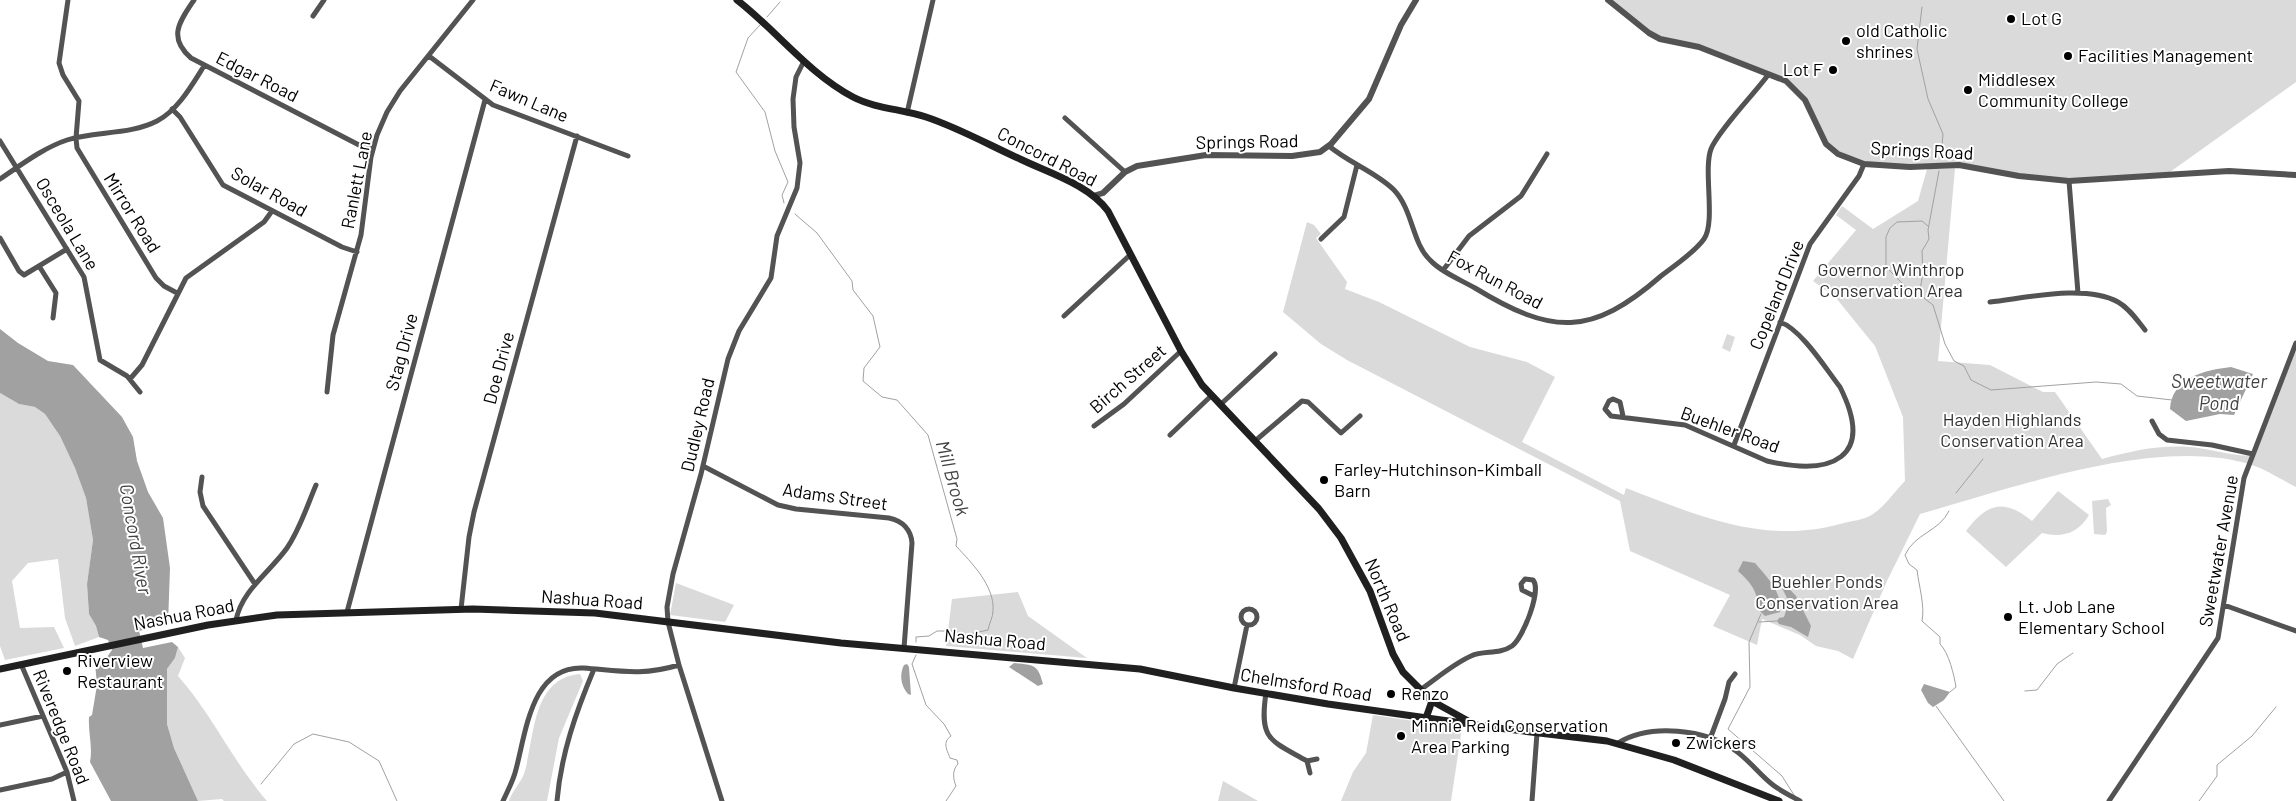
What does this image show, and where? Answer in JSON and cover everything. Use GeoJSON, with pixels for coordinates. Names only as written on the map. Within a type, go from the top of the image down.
{"type":"FeatureCollection","features":[{"type":"Feature","properties":{"kind":"main road","name":"Concord Road"},"geometry":{"type":"LineString","coordinates":[[736,0],[758,17],[804,61],[833,85],[856,98],[906,113],[924,116],[965,133],[1094,196],[1108,211],[1180,352],[1202,386],[1255,441]]}},
{"type":"Feature","properties":{"kind":"main road","name":"North Road"},"geometry":{"type":"LineString","coordinates":[[1255,441],[1319,509],[1341,538],[1370,590],[1396,660],[1406,677],[1432,701],[1478,725]]}},
{"type":"Feature","properties":{"kind":"main road","name":"Nashua Road"},"geometry":{"type":"LineString","coordinates":[[0,669],[236,620],[302,613],[461,609],[578,612],[904,648],[1120,666],[1183,678]]}},
{"type":"Feature","properties":{"kind":"main road","name":"Chelmsford Road"},"geometry":{"type":"LineString","coordinates":[[1183,678],[1234,688],[1426,718]]}},
{"type":"Feature","properties":{"kind":"main road"},"geometry":{"type":"LineString","coordinates":[[1432,701],[1426,718],[1618,743],[1674,760],[1779,801]]}},
{"type":"Feature","properties":{"kind":"street"},"geometry":{"type":"LineString","coordinates":[[68,0],[59,63],[63,76],[79,101],[76,138]]}},
{"type":"Feature","properties":{"kind":"street","name":"Edgar Road"},"geometry":{"type":"LineString","coordinates":[[194,0],[179,24],[177,40],[186,54],[204,66],[359,145],[373,149]]}},
{"type":"Feature","properties":{"kind":"street"},"geometry":{"type":"LineString","coordinates":[[313,16],[324,0]]}},
{"type":"Feature","properties":{"kind":"street","name":"Ranlett Lane"},"geometry":{"type":"LineString","coordinates":[[327,392],[333,335],[357,252],[373,149],[391,104],[473,0]]}},
{"type":"Feature","properties":{"kind":"street"},"geometry":{"type":"LineString","coordinates":[[906,113],[933,0]]}},
{"type":"Feature","properties":{"kind":"street","name":"Springs Road"},"geometry":{"type":"LineString","coordinates":[[1094,196],[1103,193],[1125,172],[1137,166],[1206,155],[1317,154],[1329,146],[1359,114],[1369,99],[1401,25],[1416,0]]}},
{"type":"Feature","properties":{"kind":"street","name":"Springs Road"},"geometry":{"type":"LineString","coordinates":[[1608,0],[1641,28],[1660,39],[1699,47],[1786,81],[1797,89],[1809,107],[1826,144],[1838,154],[1864,164],[1910,167],[1960,165],[2019,176],[2069,180],[2229,171],[2296,174]]}},
{"type":"Feature","properties":{"kind":"street","name":"Fawn Lane"},"geometry":{"type":"LineString","coordinates":[[429,56],[485,100],[500,108],[628,156]]}},
{"type":"Feature","properties":{"kind":"street","name":"Dudley Road"},"geometry":{"type":"LineString","coordinates":[[722,801],[679,665],[668,622],[667,607],[673,574],[703,466],[733,344],[771,278],[778,231],[796,188],[800,163],[794,128],[794,99],[798,73],[804,61]]}},
{"type":"Feature","properties":{"kind":"street"},"geometry":{"type":"LineString","coordinates":[[0,179],[58,144],[76,138],[145,126],[157,121],[172,109],[204,66]]}},
{"type":"Feature","properties":{"kind":"street","name":"Fox Run Road"},"geometry":{"type":"LineString","coordinates":[[1329,146],[1382,180],[1400,196],[1410,214],[1422,249],[1430,261],[1490,297],[1533,319],[1571,323],[1591,320],[1612,312],[1644,291],[1705,237],[1708,222],[1710,151],[1716,140],[1768,75]]}},
{"type":"Feature","properties":{"kind":"street","name":"Stag Drive"},"geometry":{"type":"LineString","coordinates":[[347,612],[485,100]]}},
{"type":"Feature","properties":{"kind":"street","name":"Solar Road"},"geometry":{"type":"LineString","coordinates":[[172,109],[180,118],[223,185],[342,247],[357,252]]}},
{"type":"Feature","properties":{"kind":"street"},"geometry":{"type":"LineString","coordinates":[[1064,118],[1125,172]]}},
{"type":"Feature","properties":{"kind":"street","name":"Doe Drive"},"geometry":{"type":"LineString","coordinates":[[461,609],[474,512],[577,136]]}},
{"type":"Feature","properties":{"kind":"street","name":"Mirror Road"},"geometry":{"type":"LineString","coordinates":[[76,138],[79,152],[156,278],[164,286],[177,293]]}},
{"type":"Feature","properties":{"kind":"street","name":"Osceola Lane"},"geometry":{"type":"LineString","coordinates":[[0,141],[87,282],[100,357],[105,364],[130,379]]}},
{"type":"Feature","properties":{"kind":"street"},"geometry":{"type":"LineString","coordinates":[[1444,269],[1469,236],[1521,196],[1548,154]]}},
{"type":"Feature","properties":{"kind":"street","name":"Copeland Drive"},"geometry":{"type":"LineString","coordinates":[[1734,445],[1810,244],[1859,176],[1864,164]]}},
{"type":"Feature","properties":{"kind":"street"},"geometry":{"type":"LineString","coordinates":[[1321,239],[1344,217],[1357,165]]}},
{"type":"Feature","properties":{"kind":"street"},"geometry":{"type":"LineString","coordinates":[[2069,180],[2078,293]]}},
{"type":"Feature","properties":{"kind":"street"},"geometry":{"type":"LineString","coordinates":[[140,392],[130,379],[142,365],[177,293],[190,274],[264,222],[272,211]]}},
{"type":"Feature","properties":{"kind":"street"},"geometry":{"type":"LineString","coordinates":[[0,238],[19,270],[26,274],[66,249]]}},
{"type":"Feature","properties":{"kind":"street"},"geometry":{"type":"LineString","coordinates":[[1064,316],[1130,255]]}},
{"type":"Feature","properties":{"kind":"street"},"geometry":{"type":"LineString","coordinates":[[39,266],[56,293],[53,318]]}},
{"type":"Feature","properties":{"kind":"street"},"geometry":{"type":"LineString","coordinates":[[1990,302],[2078,293],[2098,295],[2118,302],[2126,308],[2145,330]]}},
{"type":"Feature","properties":{"kind":"street","name":"Buehler Road"},"geometry":{"type":"LineString","coordinates":[[1623,416],[1685,425],[1734,445],[1767,462],[1823,466],[1833,463],[1843,456],[1852,440],[1849,414],[1840,387],[1798,335],[1789,326],[1780,322]]}},
{"type":"Feature","properties":{"kind":"street","name":"Sweetwater Avenue"},"geometry":{"type":"LineString","coordinates":[[2109,801],[2218,638],[2236,516],[2244,478],[2296,343]]}},
{"type":"Feature","properties":{"kind":"street","name":"Birch Street"},"geometry":{"type":"LineString","coordinates":[[1094,426],[1124,404],[1180,352]]}},
{"type":"Feature","properties":{"kind":"street"},"geometry":{"type":"LineString","coordinates":[[1220,405],[1275,354]]}},
{"type":"Feature","properties":{"kind":"street"},"geometry":{"type":"LineString","coordinates":[[1170,435],[1212,396]]}},
{"type":"Feature","properties":{"kind":"street"},"geometry":{"type":"LineString","coordinates":[[1255,441],[1298,402],[1305,400],[1341,433],[1360,416]]}},
{"type":"Feature","properties":{"kind":"street"},"geometry":{"type":"LineString","coordinates":[[2152,421],[2159,434],[2167,440],[2212,445],[2253,454]]}},
{"type":"Feature","properties":{"kind":"street","name":"Adams Street"},"geometry":{"type":"LineString","coordinates":[[703,466],[778,504],[796,509],[890,518],[901,522],[910,532],[912,543],[904,648]]}},
{"type":"Feature","properties":{"kind":"street"},"geometry":{"type":"LineString","coordinates":[[202,478],[200,492],[203,506],[255,584]]}},
{"type":"Feature","properties":{"kind":"street"},"geometry":{"type":"LineString","coordinates":[[236,620],[238,611],[255,584],[292,541],[316,485]]}},
{"type":"Feature","properties":{"kind":"street"},"geometry":{"type":"LineString","coordinates":[[1420,690],[1468,657],[1502,651],[1514,644],[1524,629],[1534,596]]}},
{"type":"Feature","properties":{"kind":"street"},"geometry":{"type":"LineString","coordinates":[[2224,605],[2296,631]]}},
{"type":"Feature","properties":{"kind":"street"},"geometry":{"type":"LineString","coordinates":[[1234,688],[1247,625]]}},
{"type":"Feature","properties":{"kind":"street","name":"Riveredge Road"},"geometry":{"type":"LineString","coordinates":[[21,664],[67,772],[74,801]]}},
{"type":"Feature","properties":{"kind":"street"},"geometry":{"type":"LineString","coordinates":[[503,801],[515,774],[531,712],[547,682],[565,670],[594,669],[644,673],[679,665]]}},
{"type":"Feature","properties":{"kind":"street"},"geometry":{"type":"LineString","coordinates":[[556,801],[571,726],[594,669]]}},
{"type":"Feature","properties":{"kind":"street"},"geometry":{"type":"LineString","coordinates":[[1710,739],[1725,699],[1729,682],[1735,674]]}},
{"type":"Feature","properties":{"kind":"street"},"geometry":{"type":"LineString","coordinates":[[1266,693],[1263,718],[1268,735],[1278,744],[1307,761],[1317,759]]}},
{"type":"Feature","properties":{"kind":"street"},"geometry":{"type":"LineString","coordinates":[[0,725],[43,716]]}},
{"type":"Feature","properties":{"kind":"street"},"geometry":{"type":"LineString","coordinates":[[1618,743],[1626,738],[1640,734],[1667,730],[1710,739],[1736,751],[1774,786],[1800,801]]}},
{"type":"Feature","properties":{"kind":"street"},"geometry":{"type":"LineString","coordinates":[[1532,801],[1537,733]]}},
{"type":"Feature","properties":{"kind":"street"},"geometry":{"type":"LineString","coordinates":[[1307,761],[1310,773]]}},
{"type":"Feature","properties":{"kind":"street"},"geometry":{"type":"LineString","coordinates":[[0,790],[52,779],[67,772]]}},
{"type":"Feature","properties":{"kind":"green space","name":"Middlesex Community College"},"geometry":{"type":"Polygon","coordinates":[[[1608,0],[2296,0],[2296,82],[2170,172],[2146,177],[2069,181],[1959,165],[1864,164],[1826,144],[1797,89],[1716,53],[1660,39],[1608,0]]]}},
{"type":"Feature","properties":{"kind":"green space"},"geometry":{"type":"Polygon","coordinates":[[[1955,168],[1938,361],[1990,365],[2043,392],[2055,392],[2102,459],[2145,449],[2167,447],[2197,448],[2247,456],[2252,455],[2296,343],[2296,487],[2252,465],[2214,457],[2173,456],[2130,460],[2086,468],[1998,491],[1920,514],[1887,581],[1853,659],[1838,651],[1816,646],[1800,635],[1762,619],[1757,645],[1713,626],[1730,595],[1630,551],[1620,501],[1347,360],[1321,344],[1283,312],[1307,222],[1314,225],[1321,234],[1316,238],[1347,282],[1345,289],[1379,302],[1470,347],[1527,362],[1555,377],[1522,442],[1624,495],[1626,488],[1704,517],[1730,524],[1784,531],[1811,530],[1840,524],[1870,516],[1886,503],[1905,481],[1903,417],[1875,346],[1836,298],[1813,281],[1856,230],[1836,215],[1842,206],[1873,229],[1918,201],[1927,169],[1955,168]]]}},
{"type":"Feature","properties":{"kind":"green space"},"geometry":{"type":"Polygon","coordinates":[[[1727,334],[1735,337],[1730,352],[1722,348],[1727,334]]]}},
{"type":"Feature","properties":{"kind":"green space"},"geometry":{"type":"Polygon","coordinates":[[[0,393],[19,404],[35,407],[45,414],[60,436],[75,468],[86,498],[93,540],[87,584],[89,614],[96,626],[99,637],[75,646],[65,618],[58,559],[28,563],[12,581],[20,628],[54,627],[64,648],[5,660],[0,646],[0,393]]]}},
{"type":"Feature","properties":{"kind":"green space"},"geometry":{"type":"Polygon","coordinates":[[[2058,491],[2089,515],[2085,521],[2080,527],[2062,535],[2042,533],[2006,567],[1966,531],[1981,514],[1996,507],[2013,509],[2032,521],[2058,491]]]}},
{"type":"Feature","properties":{"kind":"green space"},"geometry":{"type":"Polygon","coordinates":[[[2108,499],[2111,505],[2106,508],[2107,532],[2105,535],[2094,534],[2092,501],[2108,499]]]}},
{"type":"Feature","properties":{"kind":"green space"},"geometry":{"type":"Polygon","coordinates":[[[676,583],[734,605],[725,622],[670,615],[676,583]]]}},
{"type":"Feature","properties":{"kind":"green space"},"geometry":{"type":"Polygon","coordinates":[[[1018,592],[1028,616],[1087,658],[946,646],[952,599],[1018,592]]]}},
{"type":"Feature","properties":{"kind":"green space"},"geometry":{"type":"Polygon","coordinates":[[[178,647],[185,658],[178,676],[267,801],[224,801],[222,799],[198,801],[174,748],[167,724],[167,669],[175,658],[178,647]]]}},
{"type":"Feature","properties":{"kind":"green space"},"geometry":{"type":"Polygon","coordinates":[[[580,674],[583,681],[559,738],[547,801],[509,801],[524,774],[538,712],[544,698],[552,686],[564,678],[580,674]]]}},
{"type":"Feature","properties":{"kind":"green space"},"geometry":{"type":"Polygon","coordinates":[[[1373,715],[1462,728],[1451,801],[1341,801],[1353,772],[1366,753],[1373,715]]]}},
{"type":"Feature","properties":{"kind":"green space"},"geometry":{"type":"Polygon","coordinates":[[[1223,781],[1258,801],[1218,801],[1223,781]]]}},
{"type":"Feature","properties":{"kind":"water","name":"Concord River"},"geometry":{"type":"Polygon","coordinates":[[[0,329],[18,343],[48,361],[73,365],[122,417],[133,437],[137,461],[148,492],[163,518],[170,568],[168,624],[139,631],[143,648],[172,642],[178,647],[175,658],[167,669],[167,724],[174,748],[198,801],[111,801],[90,762],[89,717],[92,715],[97,685],[95,663],[107,657],[112,650],[108,640],[99,637],[96,626],[89,614],[87,584],[93,540],[86,498],[60,436],[45,414],[35,407],[19,404],[0,393],[0,329]]]}},
{"type":"Feature","properties":{"kind":"water","name":"Sweetwater Pond"},"geometry":{"type":"Polygon","coordinates":[[[2231,367],[2253,374],[2234,415],[2220,414],[2186,421],[2170,409],[2172,398],[2177,390],[2191,377],[2210,370],[2231,367]]]}},
{"type":"Feature","properties":{"kind":"water"},"geometry":{"type":"Polygon","coordinates":[[[1743,561],[1755,563],[1769,580],[1777,592],[1780,612],[1765,616],[1758,609],[1757,597],[1753,588],[1738,571],[1743,561]]]}},
{"type":"Feature","properties":{"kind":"water"},"geometry":{"type":"Polygon","coordinates":[[[1780,579],[1796,596],[1811,626],[1808,637],[1791,627],[1779,624],[1777,621],[1779,618],[1784,617],[1789,602],[1778,580],[1780,579]]]}},
{"type":"Feature","properties":{"kind":"water"},"geometry":{"type":"Polygon","coordinates":[[[1014,663],[1031,665],[1037,669],[1043,684],[1038,686],[1009,667],[1014,663]]]}},
{"type":"Feature","properties":{"kind":"water"},"geometry":{"type":"Polygon","coordinates":[[[907,664],[909,667],[911,695],[906,691],[901,680],[902,669],[907,664]]]}},
{"type":"Feature","properties":{"kind":"water"},"geometry":{"type":"Polygon","coordinates":[[[1924,684],[1950,692],[1944,700],[1933,707],[1928,703],[1921,690],[1924,684]]]}},
{"type":"Feature","properties":{"kind":"waterway","name":"Mill Brook"},"geometry":{"type":"LineString","coordinates":[[767,17],[780,2]]}},
{"type":"Feature","properties":{"kind":"waterway"},"geometry":{"type":"LineString","coordinates":[[1922,7],[1917,49],[1928,99],[1943,134],[1941,156]]}},
{"type":"Feature","properties":{"kind":"waterway","name":"Mill Brook"},"geometry":{"type":"LineString","coordinates":[[760,25],[748,38],[736,72],[765,112],[775,151],[788,182],[782,195],[784,203]]}},
{"type":"Feature","properties":{"kind":"waterway"},"geometry":{"type":"LineString","coordinates":[[1939,171],[1928,230],[1929,239],[1922,251],[1923,273],[1920,290],[1925,299],[1933,305],[1945,344],[1954,361],[1964,366],[1971,380],[1991,390],[2096,382],[2121,384],[2137,396],[2172,400]]}},
{"type":"Feature","properties":{"kind":"waterway","name":"Mill Brook"},"geometry":{"type":"LineString","coordinates":[[795,214],[817,233],[852,281],[853,290],[873,316],[880,347],[864,368],[863,381],[882,397],[897,400],[928,435],[957,539],[956,546],[981,575],[993,602],[993,611],[988,630],[965,635],[954,631],[937,631],[929,636],[916,637],[916,642]]}},
{"type":"Feature","properties":{"kind":"waterway"},"geometry":{"type":"LineString","coordinates":[[1920,290],[1909,290],[1886,267],[1886,237],[1890,228],[1897,222],[1922,221],[1928,226]]}},
{"type":"Feature","properties":{"kind":"waterway"},"geometry":{"type":"LineString","coordinates":[[1956,493],[1983,459]]}},
{"type":"Feature","properties":{"kind":"waterway"},"geometry":{"type":"LineString","coordinates":[[1949,511],[1945,518],[1915,542],[1905,555],[1909,564],[1917,570],[1922,602],[1922,621],[1940,637],[1940,644],[1951,664],[1956,687],[1950,692]]}},
{"type":"Feature","properties":{"kind":"waterway"},"geometry":{"type":"LineString","coordinates":[[1761,614],[1749,642],[1750,687],[1728,729],[1782,776],[1794,795]]}},
{"type":"Feature","properties":{"kind":"waterway"},"geometry":{"type":"LineString","coordinates":[[1759,622],[1777,621]]}},
{"type":"Feature","properties":{"kind":"waterway"},"geometry":{"type":"LineString","coordinates":[[2025,691],[2037,690],[2057,664],[2073,653]]}},
{"type":"Feature","properties":{"kind":"waterway","name":"Mill Brook"},"geometry":{"type":"LineString","coordinates":[[916,655],[912,664],[926,705],[944,724],[951,736],[946,743],[947,749],[950,758],[957,760],[958,764],[954,775],[956,786],[946,801]]}},
{"type":"Feature","properties":{"kind":"waterway"},"geometry":{"type":"LineString","coordinates":[[1936,706],[2004,801]]}},
{"type":"Feature","properties":{"kind":"waterway"},"geometry":{"type":"LineString","coordinates":[[2199,801],[2217,776],[2217,765],[2252,736],[2276,707]]}},
{"type":"Feature","properties":{"kind":"waterway"},"geometry":{"type":"LineString","coordinates":[[261,784],[294,744],[313,734],[349,742],[379,761],[397,801]]}},
{"type":"Feature","properties":{"kind":"place","name":"Lot G"},"geometry":{"type":"Point","coordinates":[2011,19]}},
{"type":"Feature","properties":{"kind":"place","name":"old Catholic shrines"},"geometry":{"type":"Point","coordinates":[1846,41]}},
{"type":"Feature","properties":{"kind":"place","name":"Facilities Management"},"geometry":{"type":"Point","coordinates":[2068,56]}},
{"type":"Feature","properties":{"kind":"place","name":"Lot F"},"geometry":{"type":"Point","coordinates":[1833,70]}},
{"type":"Feature","properties":{"kind":"place","name":"Middlesex Community College"},"geometry":{"type":"Point","coordinates":[1968,90]}},
{"type":"Feature","properties":{"kind":"place","name":"Farley-Hutchinson-Kimball Barn"},"geometry":{"type":"Point","coordinates":[1324,480]}},
{"type":"Feature","properties":{"kind":"place","name":"Lt. Job Lane Elementary School"},"geometry":{"type":"Point","coordinates":[2008,617]}},
{"type":"Feature","properties":{"kind":"place","name":"Riverview Restaurant"},"geometry":{"type":"Point","coordinates":[67,671]}},
{"type":"Feature","properties":{"kind":"place","name":"Renzo"},"geometry":{"type":"Point","coordinates":[1391,694]}},
{"type":"Feature","properties":{"kind":"place","name":"Minnie Reid Conservation Area Parking"},"geometry":{"type":"Point","coordinates":[1401,736]}},
{"type":"Feature","properties":{"kind":"place","name":"Zwickers"},"geometry":{"type":"Point","coordinates":[1676,743]}},
{"type":"Feature","properties":{"kind":"park label","name":"Governor Winthrop Conservation Area"},"geometry":{"type":"Point","coordinates":[1891,280]}},
{"type":"Feature","properties":{"kind":"park label","name":"Hayden Highlands Conservation Area"},"geometry":{"type":"Point","coordinates":[2012,430]}},
{"type":"Feature","properties":{"kind":"park label","name":"Buehler Ponds Conservation Area"},"geometry":{"type":"Point","coordinates":[1827,592]}}]}
